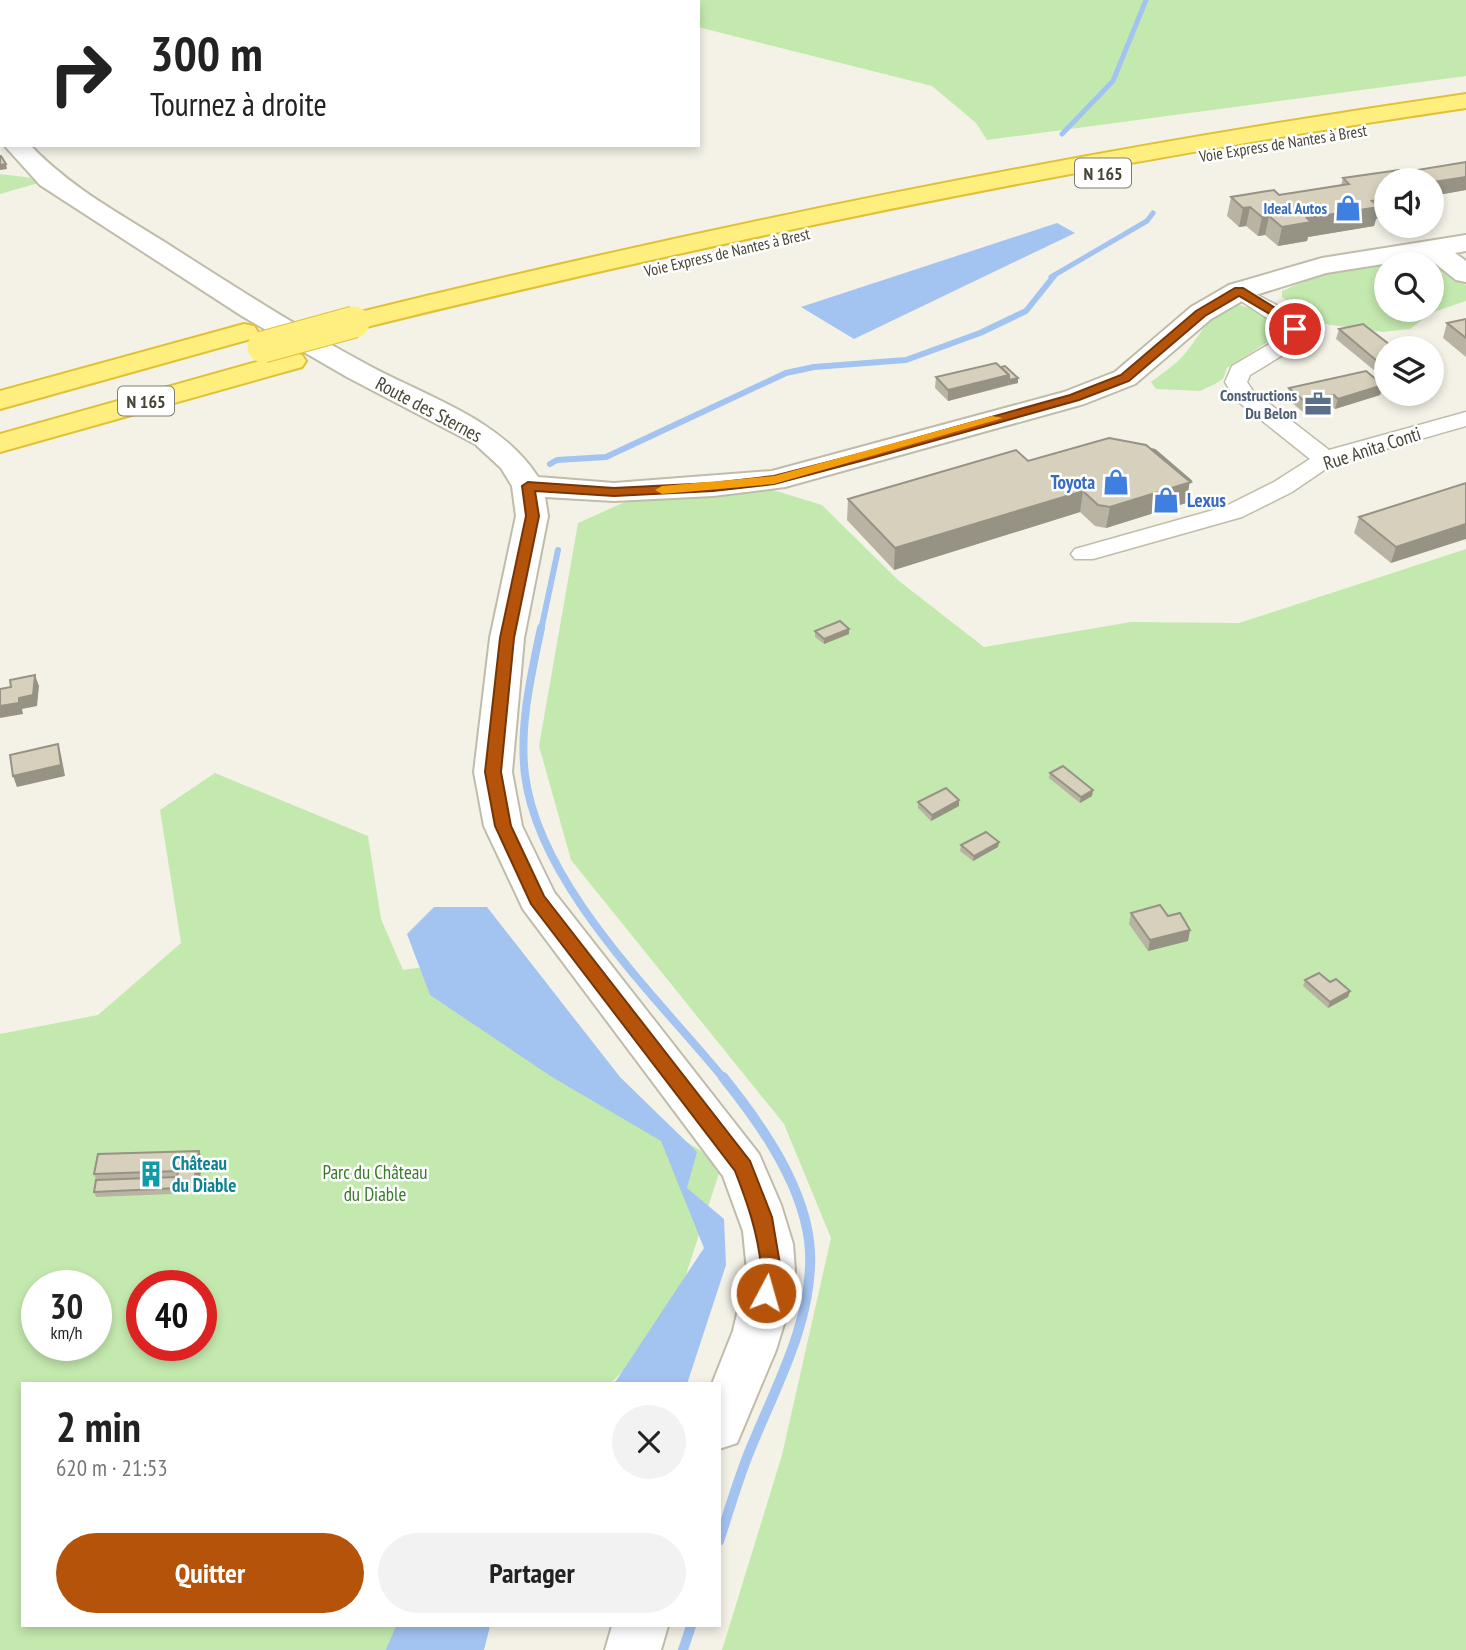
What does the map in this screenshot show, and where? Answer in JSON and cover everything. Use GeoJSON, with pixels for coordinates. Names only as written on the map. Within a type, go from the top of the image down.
{"type":"FeatureCollection","features":[{"type":"Feature","properties":{"kind":"highway","name":"Voie Express de Nantes à Brest"},"geometry":{"type":"LineString","coordinates":[[0,419],[253,340],[344,316],[993,178],[1466,101]]}},
{"type":"Feature","properties":{"kind":"highway","name":"Voie Express de Nantes à Brest"},"geometry":{"type":"LineString","coordinates":[[0,443],[380,337],[880,215],[1122,169],[1466,115]]}},
{"type":"Feature","properties":{"kind":"highway"},"geometry":{"type":"LineString","coordinates":[[0,400],[253,340]]}},
{"type":"Feature","properties":{"kind":"street","name":"Route des Sternes"},"geometry":{"type":"LineString","coordinates":[[17,147],[20,153],[50,180],[252,310],[357,371],[424,403],[486,438],[513,462],[528,486]]}},
{"type":"Feature","properties":{"kind":"street"},"geometry":{"type":"LineString","coordinates":[[721,1421],[755,1339],[771,1270],[763,1217],[743,1167],[537,899],[503,826],[493,772],[507,638],[532,516],[528,486],[614,492],[713,487],[774,480],[1074,398],[1125,378],[1200,313],[1239,291],[1322,266],[1466,243]]}},
{"type":"Feature","properties":{"kind":"street"},"geometry":{"type":"LineString","coordinates":[[1432,248],[1466,274]]}},
{"type":"Feature","properties":{"kind":"street"},"geometry":{"type":"LineString","coordinates":[[1239,291],[1289,321],[1295,329],[1293,339],[1240,371],[1236,382],[1244,395],[1325,459]]}},
{"type":"Feature","properties":{"kind":"street","name":"Rue Anita Conti"},"geometry":{"type":"LineString","coordinates":[[1084,554],[1233,512],[1283,486],[1325,459],[1466,419]]}},
{"type":"Feature","properties":{"kind":"street"},"geometry":{"type":"LineString","coordinates":[[632,1650],[640,1627]]}},
{"type":"Feature","properties":{"kind":"green space"},"geometry":{"type":"Polygon","coordinates":[[[700,0],[1466,0],[1466,76],[987,140],[976,123],[932,86],[700,28],[700,0]]]}},
{"type":"Feature","properties":{"kind":"green space"},"geometry":{"type":"Polygon","coordinates":[[[0,174],[49,180],[0,194],[0,174]]]}},
{"type":"Feature","properties":{"kind":"green space"},"geometry":{"type":"Polygon","coordinates":[[[1374,263],[1374,322],[1419,322],[1410,329],[1383,332],[1317,323],[1282,297],[1282,291],[1324,273],[1374,263]]]}},
{"type":"Feature","properties":{"kind":"green space"},"geometry":{"type":"Polygon","coordinates":[[[1444,270],[1466,285],[1466,301],[1444,309],[1444,270]]]}},
{"type":"Feature","properties":{"kind":"green space"},"geometry":{"type":"Polygon","coordinates":[[[1240,305],[1278,322],[1280,334],[1227,368],[1223,379],[1200,391],[1156,389],[1151,382],[1181,358],[1213,318],[1240,305]]]}},
{"type":"Feature","properties":{"kind":"green space"},"geometry":{"type":"Polygon","coordinates":[[[773,490],[822,505],[899,581],[984,647],[1131,622],[1239,623],[1466,549],[1466,1650],[722,1650],[782,1455],[831,1238],[784,1124],[571,860],[539,746],[578,523],[627,501],[773,490]]]}},
{"type":"Feature","properties":{"kind":"green space","name":"Parc du Château du Diable"},"geometry":{"type":"Polygon","coordinates":[[[215,773],[368,836],[381,919],[403,970],[438,965],[492,1020],[722,1164],[670,1324],[612,1382],[21,1382],[21,1627],[417,1627],[408,1650],[0,1650],[0,1034],[98,1015],[181,943],[160,810],[215,773]]]}},
{"type":"Feature","properties":{"kind":"water"},"geometry":{"type":"Polygon","coordinates":[[[1057,223],[1075,233],[854,339],[801,307],[1057,223]]]}},
{"type":"Feature","properties":{"kind":"water"},"geometry":{"type":"Polygon","coordinates":[[[434,907],[487,907],[620,1077],[697,1152],[687,1188],[724,1219],[726,1265],[688,1382],[613,1382],[704,1248],[661,1141],[552,1077],[430,995],[407,934],[434,907]]]}},
{"type":"Feature","properties":{"kind":"water"},"geometry":{"type":"Polygon","coordinates":[[[396,1627],[490,1627],[484,1650],[386,1650],[396,1627]]]}},
{"type":"Feature","properties":{"kind":"building"},"geometry":{"type":"Polygon","coordinates":[[[1,156],[6,164],[0,165],[1,156]]]}},
{"type":"Feature","properties":{"kind":"building"},"geometry":{"type":"Polygon","coordinates":[[[1466,162],[1466,177],[1444,180],[1444,168],[1429,168],[1466,162]]]}},
{"type":"Feature","properties":{"kind":"building"},"geometry":{"type":"Polygon","coordinates":[[[1374,174],[1374,208],[1307,218],[1311,222],[1282,227],[1269,216],[1262,217],[1250,207],[1243,208],[1231,197],[1274,190],[1279,195],[1349,184],[1343,178],[1374,174]]]}},
{"type":"Feature","properties":{"kind":"building"},"geometry":{"type":"Polygon","coordinates":[[[1466,319],[1466,338],[1447,323],[1466,319]]]}},
{"type":"Feature","properties":{"kind":"building"},"geometry":{"type":"Polygon","coordinates":[[[1363,324],[1378,336],[1374,336],[1374,358],[1339,329],[1363,324]]]}},
{"type":"Feature","properties":{"kind":"building"},"geometry":{"type":"Polygon","coordinates":[[[996,363],[1009,375],[948,390],[936,377],[996,363]]]}},
{"type":"Feature","properties":{"kind":"building"},"geometry":{"type":"Polygon","coordinates":[[[1005,366],[1018,378],[1009,380],[1009,375],[1001,367],[1005,366]]]}},
{"type":"Feature","properties":{"kind":"building"},"geometry":{"type":"Polygon","coordinates":[[[1366,371],[1374,378],[1374,388],[1338,399],[1334,395],[1305,402],[1289,388],[1366,371]]]}},
{"type":"Feature","properties":{"kind":"building"},"geometry":{"type":"Polygon","coordinates":[[[1109,438],[1146,445],[1191,482],[1110,507],[1098,505],[1083,491],[895,548],[848,499],[1016,450],[1028,461],[1109,438]]]}},
{"type":"Feature","properties":{"kind":"building"},"geometry":{"type":"Polygon","coordinates":[[[1151,449],[1155,450],[1190,480],[1188,480],[1151,449]]]}},
{"type":"Feature","properties":{"kind":"building"},"geometry":{"type":"Polygon","coordinates":[[[1466,483],[1466,524],[1396,547],[1359,517],[1466,483]]]}},
{"type":"Feature","properties":{"kind":"building"},"geometry":{"type":"Polygon","coordinates":[[[840,621],[849,629],[824,639],[815,631],[840,621]]]}},
{"type":"Feature","properties":{"kind":"building"},"geometry":{"type":"Polygon","coordinates":[[[35,675],[33,695],[19,698],[19,703],[0,706],[0,689],[11,687],[10,680],[35,675]]]}},
{"type":"Feature","properties":{"kind":"building"},"geometry":{"type":"Polygon","coordinates":[[[58,744],[61,765],[13,776],[10,755],[58,744]]]}},
{"type":"Feature","properties":{"kind":"building"},"geometry":{"type":"Polygon","coordinates":[[[1063,766],[1093,790],[1081,797],[1050,773],[1063,766]]]}},
{"type":"Feature","properties":{"kind":"building"},"geometry":{"type":"Polygon","coordinates":[[[946,788],[959,800],[932,815],[918,802],[946,788]]]}},
{"type":"Feature","properties":{"kind":"building"},"geometry":{"type":"Polygon","coordinates":[[[986,832],[999,842],[974,856],[961,845],[986,832]]]}},
{"type":"Feature","properties":{"kind":"building"},"geometry":{"type":"Polygon","coordinates":[[[1160,905],[1168,916],[1180,913],[1190,930],[1150,940],[1131,913],[1160,905]]]}},
{"type":"Feature","properties":{"kind":"building"},"geometry":{"type":"Polygon","coordinates":[[[1319,973],[1330,982],[1336,979],[1350,991],[1330,1002],[1305,980],[1319,973]]]}},
{"type":"Feature","properties":{"kind":"building"},"geometry":{"type":"Polygon","coordinates":[[[199,1151],[194,1182],[176,1183],[178,1171],[94,1174],[98,1154],[199,1151]]]}},
{"type":"Feature","properties":{"kind":"building"},"geometry":{"type":"Polygon","coordinates":[[[177,1177],[178,1188],[94,1192],[96,1180],[177,1177]]]}},
{"type":"Feature","properties":{"kind":"waterway"},"geometry":{"type":"LineString","coordinates":[[1062,134],[1113,81],[1146,0]]}},
{"type":"Feature","properties":{"kind":"waterway"},"geometry":{"type":"LineString","coordinates":[[1051,277],[1147,221],[1153,213]]}},
{"type":"Feature","properties":{"kind":"waterway"},"geometry":{"type":"LineString","coordinates":[[550,464],[557,460],[606,457],[786,373],[814,367],[906,360],[980,333],[1026,311],[1054,276]]}},
{"type":"Feature","properties":{"kind":"waterway"},"geometry":{"type":"LineString","coordinates":[[541,630],[558,550]]}},
{"type":"Feature","properties":{"kind":"waterway"},"geometry":{"type":"LineString","coordinates":[[541,628],[527,701],[524,738],[525,775],[535,816],[552,857],[576,898],[604,937],[724,1079]]}},
{"type":"Feature","properties":{"kind":"waterway"},"geometry":{"type":"LineString","coordinates":[[721,1535],[746,1461],[799,1329],[809,1278],[810,1252],[807,1228],[791,1181],[766,1136],[723,1077]]}},
{"type":"Feature","properties":{"kind":"waterway"},"geometry":{"type":"LineString","coordinates":[[683,1650],[691,1627]]}},
{"type":"Feature","properties":{"kind":"slow traffic"},"geometry":{"type":"LineString","coordinates":[[662,490],[774,480],[997,418]]}},
{"type":"Feature","properties":{"kind":"place","name":"Ideal Autos"},"geometry":{"type":"Point","coordinates":[1348,208]}},
{"type":"Feature","properties":{"kind":"place","name":"Constructions Du Belon"},"geometry":{"type":"Point","coordinates":[1318,404]}},
{"type":"Feature","properties":{"kind":"place","name":"Toyota"},"geometry":{"type":"Point","coordinates":[1116,482]}},
{"type":"Feature","properties":{"kind":"place","name":"Lexus"},"geometry":{"type":"Point","coordinates":[1166,500]}},
{"type":"Feature","properties":{"kind":"place","name":"Château du Diable"},"geometry":{"type":"Point","coordinates":[151,1174]}},
{"type":"Feature","properties":{"kind":"route"},"geometry":{"type":"LineString","coordinates":[[766,1293],[771,1270],[763,1217],[743,1167],[537,899],[503,826],[493,772],[507,638],[532,516],[528,486],[614,492],[713,487],[774,480],[867,455],[1074,398],[1125,378],[1200,313],[1239,291],[1289,321],[1295,329]]}}]}
